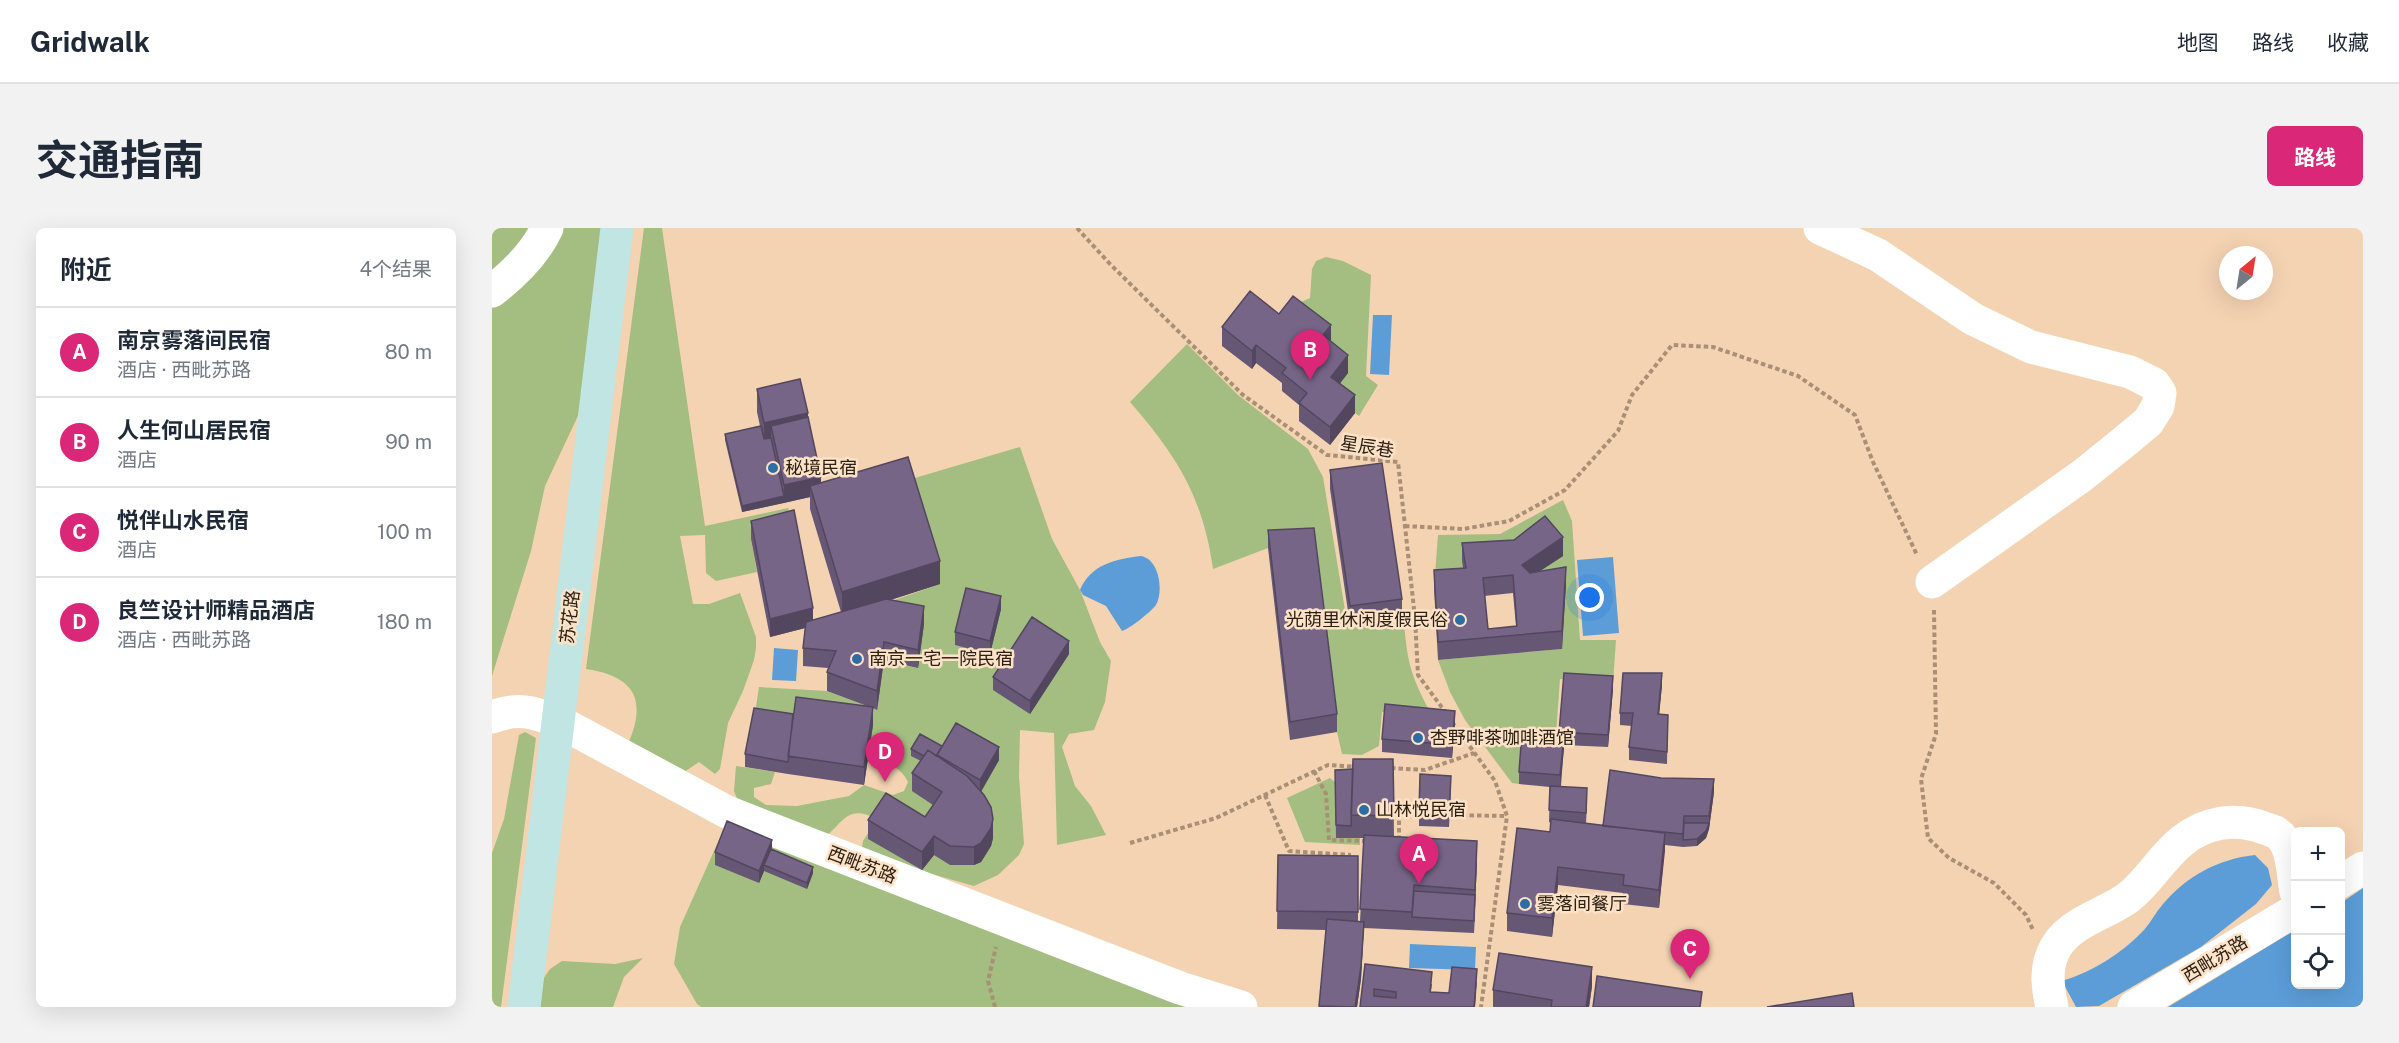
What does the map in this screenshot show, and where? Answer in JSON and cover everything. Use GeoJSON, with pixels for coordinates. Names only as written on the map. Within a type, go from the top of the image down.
{"type":"FeatureCollection","features":[{"type":"Feature","properties":{"kind":"main road","name":"苏花路"},"geometry":{"type":"LineString","coordinates":[[524,1007],[617,228]]}},
{"type":"Feature","properties":{"kind":"street"},"geometry":{"type":"LineString","coordinates":[[492,291],[524,263],[541,242],[547,228]]}},
{"type":"Feature","properties":{"kind":"street"},"geometry":{"type":"LineString","coordinates":[[1820,228],[1878,255],[1972,319],[2031,346],[2130,372],[2154,384],[2160,393],[2158,406],[2148,422],[2124,442],[2083,475],[1932,582]]}},
{"type":"Feature","properties":{"kind":"street","name":"西毗苏路"},"geometry":{"type":"LineString","coordinates":[[492,717],[508,711],[531,711],[558,721],[727,812],[1179,988],[1241,1007]]}},
{"type":"Feature","properties":{"kind":"street"},"geometry":{"type":"LineString","coordinates":[[2052,1007],[2048,982],[2049,970],[2052,953],[2059,942],[2069,933],[2129,897],[2161,860],[2184,839],[2208,826],[2228,821],[2253,824],[2277,833],[2285,841],[2293,881]]}},
{"type":"Feature","properties":{"kind":"street"},"geometry":{"type":"LineString","coordinates":[[2342,881],[2363,868]]}},
{"type":"Feature","properties":{"kind":"street","name":"西毗苏路"},"geometry":{"type":"LineString","coordinates":[[2134,1007],[2291,912]]}},
{"type":"Feature","properties":{"kind":"path","name":"星辰巷"},"geometry":{"type":"LineString","coordinates":[[1077,228],[1243,395],[1327,455],[1398,462],[1418,675],[1495,781],[1506,816]]}},
{"type":"Feature","properties":{"kind":"path"},"geometry":{"type":"LineString","coordinates":[[1405,526],[1463,528],[1509,521],[1564,489],[1618,431],[1632,395],[1672,345],[1713,347],[1798,376],[1854,415],[1910,542],[1932,582],[1936,734],[1921,779],[1928,838],[1949,858],[1994,883],[2026,915],[2034,932]]}},
{"type":"Feature","properties":{"kind":"path"},"geometry":{"type":"LineString","coordinates":[[1382,768],[1425,770],[1474,753]]}},
{"type":"Feature","properties":{"kind":"path"},"geometry":{"type":"LineString","coordinates":[[1130,843],[1216,818],[1328,765],[1360,767]]}},
{"type":"Feature","properties":{"kind":"path"},"geometry":{"type":"LineString","coordinates":[[1314,771],[1326,794],[1329,840],[1373,841]]}},
{"type":"Feature","properties":{"kind":"path"},"geometry":{"type":"LineString","coordinates":[[1265,795],[1289,850],[1351,855]]}},
{"type":"Feature","properties":{"kind":"path"},"geometry":{"type":"LineString","coordinates":[[1391,842],[1399,842],[1399,814],[1431,814]]}},
{"type":"Feature","properties":{"kind":"path"},"geometry":{"type":"LineString","coordinates":[[1442,814],[1506,816],[1481,1007]]}},
{"type":"Feature","properties":{"kind":"path"},"geometry":{"type":"LineString","coordinates":[[995,1007],[988,981],[994,951],[1007,922]]}},
{"type":"Feature","properties":{"kind":"green space"},"geometry":{"type":"Polygon","coordinates":[[[492,228],[537,228],[492,281],[492,228]]]}},
{"type":"Feature","properties":{"kind":"green space"},"geometry":{"type":"Polygon","coordinates":[[[552,228],[609,228],[584,403],[545,486],[531,551],[492,676],[492,298],[552,228]]]}},
{"type":"Feature","properties":{"kind":"green space"},"geometry":{"type":"Polygon","coordinates":[[[644,228],[662,228],[705,526],[788,508],[794,528],[751,539],[757,572],[716,581],[706,573],[705,535],[680,536],[693,604],[709,604],[740,593],[756,637],[754,660],[728,723],[720,769],[715,774],[699,762],[677,777],[628,744],[636,714],[636,702],[632,692],[615,677],[586,669],[644,228]]]}},
{"type":"Feature","properties":{"kind":"green space"},"geometry":{"type":"Polygon","coordinates":[[[1326,257],[1343,261],[1371,275],[1366,376],[1378,385],[1359,416],[1331,395],[1290,302],[1301,302],[1310,298],[1312,269],[1316,261],[1326,257]]]}},
{"type":"Feature","properties":{"kind":"green space"},"geometry":{"type":"Polygon","coordinates":[[[1187,344],[1238,395],[1308,449],[1323,477],[1348,628],[1404,621],[1412,671],[1433,717],[1382,712],[1379,746],[1362,755],[1342,754],[1337,732],[1314,546],[1268,548],[1213,569],[1195,499],[1174,460],[1130,402],[1187,344]]]}},
{"type":"Feature","properties":{"kind":"green space"},"geometry":{"type":"Polygon","coordinates":[[[1020,447],[1052,539],[1080,590],[1100,642],[1111,661],[1105,702],[1094,730],[1069,734],[1062,747],[1075,786],[1091,806],[1106,835],[1057,845],[1054,733],[1020,730],[1019,776],[1024,844],[1019,855],[998,875],[974,886],[861,854],[863,841],[877,819],[867,815],[859,813],[847,817],[823,839],[738,801],[734,791],[736,766],[775,772],[771,784],[754,788],[754,797],[766,805],[797,806],[849,796],[864,785],[893,795],[904,791],[908,782],[901,772],[886,762],[868,757],[872,725],[754,720],[759,687],[827,691],[877,709],[884,660],[918,668],[806,640],[804,632],[940,584],[908,480],[1020,447]]]}},
{"type":"Feature","properties":{"kind":"green space"},"geometry":{"type":"Polygon","coordinates":[[[1563,500],[1572,521],[1580,640],[1616,640],[1613,683],[1560,679],[1555,748],[1519,784],[1512,783],[1465,720],[1450,692],[1438,660],[1562,649],[1566,586],[1434,588],[1438,535],[1500,534],[1563,500]]]}},
{"type":"Feature","properties":{"kind":"green space"},"geometry":{"type":"Polygon","coordinates":[[[525,732],[536,738],[501,1007],[492,1007],[492,853],[504,819],[519,735],[525,732]]]}},
{"type":"Feature","properties":{"kind":"green space"},"geometry":{"type":"Polygon","coordinates":[[[1330,778],[1335,782],[1360,838],[1360,845],[1305,842],[1287,798],[1330,778]]]}},
{"type":"Feature","properties":{"kind":"green space"},"geometry":{"type":"Polygon","coordinates":[[[727,822],[1193,1007],[701,1007],[674,964],[680,927],[727,822]]]}},
{"type":"Feature","properties":{"kind":"green space"},"geometry":{"type":"Polygon","coordinates":[[[643,958],[624,977],[613,1007],[539,1007],[543,979],[550,969],[562,961],[615,964],[643,958]]]}},
{"type":"Feature","properties":{"kind":"water"},"geometry":{"type":"Polygon","coordinates":[[[1373,315],[1392,315],[1389,375],[1370,374],[1373,315]]]}},
{"type":"Feature","properties":{"kind":"water"},"geometry":{"type":"Polygon","coordinates":[[[1141,556],[1147,558],[1156,569],[1160,584],[1158,599],[1150,611],[1122,631],[1106,606],[1083,595],[1080,590],[1091,574],[1105,564],[1141,556]]]}},
{"type":"Feature","properties":{"kind":"water"},"geometry":{"type":"Polygon","coordinates":[[[1613,557],[1619,633],[1583,636],[1577,560],[1613,557]]]}},
{"type":"Feature","properties":{"kind":"water"},"geometry":{"type":"Polygon","coordinates":[[[774,648],[798,650],[796,681],[772,680],[774,648]]]}},
{"type":"Feature","properties":{"kind":"water"},"geometry":{"type":"Polygon","coordinates":[[[2255,855],[2268,868],[2272,885],[2256,904],[2201,947],[2099,1006],[2076,1007],[2062,981],[2096,967],[2126,947],[2144,930],[2172,894],[2193,877],[2228,860],[2255,855]]]}},
{"type":"Feature","properties":{"kind":"water"},"geometry":{"type":"Polygon","coordinates":[[[2363,888],[2363,1007],[2168,1007],[2291,932],[2291,989],[2345,989],[2345,900],[2363,888]]]}},
{"type":"Feature","properties":{"kind":"water"},"geometry":{"type":"Polygon","coordinates":[[[1410,944],[1476,947],[1475,970],[1409,968],[1410,944]]]}},
{"type":"Feature","properties":{"kind":"building"},"geometry":{"type":"Polygon","coordinates":[[[1250,291],[1279,314],[1293,296],[1331,325],[1323,335],[1348,355],[1331,377],[1355,395],[1330,427],[1299,403],[1307,393],[1282,373],[1286,368],[1256,345],[1252,351],[1222,327],[1250,291]]]}},
{"type":"Feature","properties":{"kind":"building"},"geometry":{"type":"Polygon","coordinates":[[[800,379],[808,413],[764,423],[757,389],[800,379]]]}},
{"type":"Feature","properties":{"kind":"building"},"geometry":{"type":"Polygon","coordinates":[[[808,417],[821,477],[784,485],[771,426],[808,417]]]}},
{"type":"Feature","properties":{"kind":"building"},"geometry":{"type":"Polygon","coordinates":[[[761,426],[764,439],[771,438],[784,496],[742,506],[725,434],[761,426]]]}},
{"type":"Feature","properties":{"kind":"building"},"geometry":{"type":"Polygon","coordinates":[[[908,457],[940,561],[842,592],[810,486],[908,457]]]}},
{"type":"Feature","properties":{"kind":"building"},"geometry":{"type":"Polygon","coordinates":[[[1382,463],[1402,599],[1350,606],[1330,470],[1382,463]]]}},
{"type":"Feature","properties":{"kind":"building"},"geometry":{"type":"Polygon","coordinates":[[[794,510],[813,608],[770,619],[751,521],[794,510]]]}},
{"type":"Feature","properties":{"kind":"building","name":"光荫里休闲度假民俗"},"geometry":{"type":"Polygon","coordinates":[[[1545,516],[1563,537],[1522,565],[1530,573],[1566,567],[1562,631],[1438,642],[1434,570],[1466,568],[1462,543],[1514,540],[1545,516]],[[1513,575],[1483,578],[1488,629],[1517,626],[1513,575]]]}},
{"type":"Feature","properties":{"kind":"building"},"geometry":{"type":"Polygon","coordinates":[[[1314,528],[1337,714],[1290,722],[1268,530],[1314,528]]]}},
{"type":"Feature","properties":{"kind":"building"},"geometry":{"type":"Polygon","coordinates":[[[966,588],[1001,596],[990,641],[955,632],[966,588]]]}},
{"type":"Feature","properties":{"kind":"building"},"geometry":{"type":"Polygon","coordinates":[[[886,599],[924,606],[918,650],[884,642],[877,691],[827,672],[836,651],[803,648],[806,622],[886,599]]]}},
{"type":"Feature","properties":{"kind":"building"},"geometry":{"type":"Polygon","coordinates":[[[1032,617],[1069,641],[1030,701],[993,677],[1032,617]]]}},
{"type":"Feature","properties":{"kind":"building"},"geometry":{"type":"Polygon","coordinates":[[[1564,673],[1613,676],[1608,735],[1559,732],[1564,673]]]}},
{"type":"Feature","properties":{"kind":"building"},"geometry":{"type":"Polygon","coordinates":[[[1623,673],[1662,673],[1658,714],[1668,715],[1667,752],[1629,747],[1633,713],[1620,713],[1623,673]]]}},
{"type":"Feature","properties":{"kind":"building"},"geometry":{"type":"Polygon","coordinates":[[[796,697],[873,707],[864,767],[788,756],[796,697]]]}},
{"type":"Feature","properties":{"kind":"building","name":"杏野啡茶咖啡酒馆"},"geometry":{"type":"Polygon","coordinates":[[[1385,704],[1455,711],[1452,745],[1382,739],[1385,704]]]}},
{"type":"Feature","properties":{"kind":"building"},"geometry":{"type":"Polygon","coordinates":[[[754,708],[793,714],[788,762],[745,754],[754,708]]]}},
{"type":"Feature","properties":{"kind":"building"},"geometry":{"type":"Polygon","coordinates":[[[956,723],[999,747],[980,780],[937,755],[956,723]]]}},
{"type":"Feature","properties":{"kind":"building"},"geometry":{"type":"Polygon","coordinates":[[[1522,732],[1564,736],[1560,775],[1519,772],[1522,732]]]}},
{"type":"Feature","properties":{"kind":"building"},"geometry":{"type":"Polygon","coordinates":[[[920,734],[942,746],[936,756],[928,750],[924,756],[911,749],[920,734]]]}},
{"type":"Feature","properties":{"kind":"building"},"geometry":{"type":"Polygon","coordinates":[[[928,750],[967,776],[984,795],[991,807],[993,819],[991,828],[981,843],[974,847],[950,846],[934,836],[922,852],[868,820],[886,793],[925,817],[942,792],[912,773],[928,750]]]}},
{"type":"Feature","properties":{"kind":"building"},"geometry":{"type":"Polygon","coordinates":[[[1353,759],[1393,759],[1394,816],[1351,815],[1353,759]]]}},
{"type":"Feature","properties":{"kind":"building"},"geometry":{"type":"Polygon","coordinates":[[[1353,769],[1351,826],[1336,825],[1335,770],[1353,769]]]}},
{"type":"Feature","properties":{"kind":"building"},"geometry":{"type":"Polygon","coordinates":[[[1610,770],[1661,778],[1714,779],[1709,816],[1684,816],[1683,834],[1603,826],[1610,770]]]}},
{"type":"Feature","properties":{"kind":"building"},"geometry":{"type":"Polygon","coordinates":[[[1420,774],[1451,776],[1449,814],[1419,813],[1420,774]]]}},
{"type":"Feature","properties":{"kind":"building"},"geometry":{"type":"Polygon","coordinates":[[[1550,786],[1587,788],[1586,813],[1549,810],[1550,786]]]}},
{"type":"Feature","properties":{"kind":"building"},"geometry":{"type":"Polygon","coordinates":[[[1551,819],[1665,833],[1659,890],[1623,885],[1624,875],[1558,867],[1552,918],[1507,913],[1517,828],[1550,832],[1551,819]]]}},
{"type":"Feature","properties":{"kind":"building"},"geometry":{"type":"Polygon","coordinates":[[[727,821],[772,840],[759,871],[715,852],[727,821]]]}},
{"type":"Feature","properties":{"kind":"building"},"geometry":{"type":"Polygon","coordinates":[[[1684,823],[1709,823],[1706,831],[1697,839],[1683,840],[1684,823]]]}},
{"type":"Feature","properties":{"kind":"building"},"geometry":{"type":"Polygon","coordinates":[[[1364,835],[1477,841],[1475,890],[1414,885],[1412,912],[1360,909],[1364,835]]]}},
{"type":"Feature","properties":{"kind":"building"},"geometry":{"type":"Polygon","coordinates":[[[771,849],[813,867],[807,883],[764,865],[771,849]]]}},
{"type":"Feature","properties":{"kind":"building"},"geometry":{"type":"Polygon","coordinates":[[[1278,855],[1358,856],[1358,912],[1277,911],[1278,855]]]}},
{"type":"Feature","properties":{"kind":"building"},"geometry":{"type":"Polygon","coordinates":[[[1414,891],[1475,895],[1474,921],[1412,917],[1414,891]]]}},
{"type":"Feature","properties":{"kind":"building"},"geometry":{"type":"Polygon","coordinates":[[[1327,919],[1364,922],[1355,1007],[1319,1006],[1327,919]]]}},
{"type":"Feature","properties":{"kind":"building"},"geometry":{"type":"Polygon","coordinates":[[[1499,953],[1592,967],[1586,1007],[1551,1007],[1552,1000],[1493,990],[1499,953]]]}},
{"type":"Feature","properties":{"kind":"building"},"geometry":{"type":"Polygon","coordinates":[[[1365,964],[1432,972],[1430,992],[1449,993],[1452,967],[1477,969],[1474,1007],[1360,1007],[1365,964]],[[1374,989],[1374,996],[1396,998],[1396,992],[1374,989]]]}},
{"type":"Feature","properties":{"kind":"building"},"geometry":{"type":"Polygon","coordinates":[[[1597,976],[1702,992],[1700,1007],[1593,1007],[1597,976]]]}},
{"type":"Feature","properties":{"kind":"building"},"geometry":{"type":"Polygon","coordinates":[[[1852,993],[1854,1007],[1767,1007],[1852,993]]]}},
{"type":"Feature","properties":{"kind":"place","name":"人生何山居民宿"},"geometry":{"type":"Point","coordinates":[1310,380]}},
{"type":"Feature","properties":{"kind":"place","name":"秘境民宿"},"geometry":{"type":"Point","coordinates":[773,468]}},
{"type":"Feature","properties":{"kind":"place","name":"光荫里休闲度假民俗"},"geometry":{"type":"Point","coordinates":[1460,620]}},
{"type":"Feature","properties":{"kind":"place","name":"南京一宅一院民宿"},"geometry":{"type":"Point","coordinates":[857,659]}},
{"type":"Feature","properties":{"kind":"place","name":"杏野啡茶咖啡酒馆"},"geometry":{"type":"Point","coordinates":[1418,738]}},
{"type":"Feature","properties":{"kind":"place","name":"良竺设计师精品酒店"},"geometry":{"type":"Point","coordinates":[885,782]}},
{"type":"Feature","properties":{"kind":"place","name":"山林悦民宿"},"geometry":{"type":"Point","coordinates":[1364,810]}},
{"type":"Feature","properties":{"kind":"place","name":"南京雾落间民宿"},"geometry":{"type":"Point","coordinates":[1419,884]}},
{"type":"Feature","properties":{"kind":"place","name":"雾落间餐厅"},"geometry":{"type":"Point","coordinates":[1525,904]}},
{"type":"Feature","properties":{"kind":"place","name":"悦伴山水民宿"},"geometry":{"type":"Point","coordinates":[1690,979]}}]}
